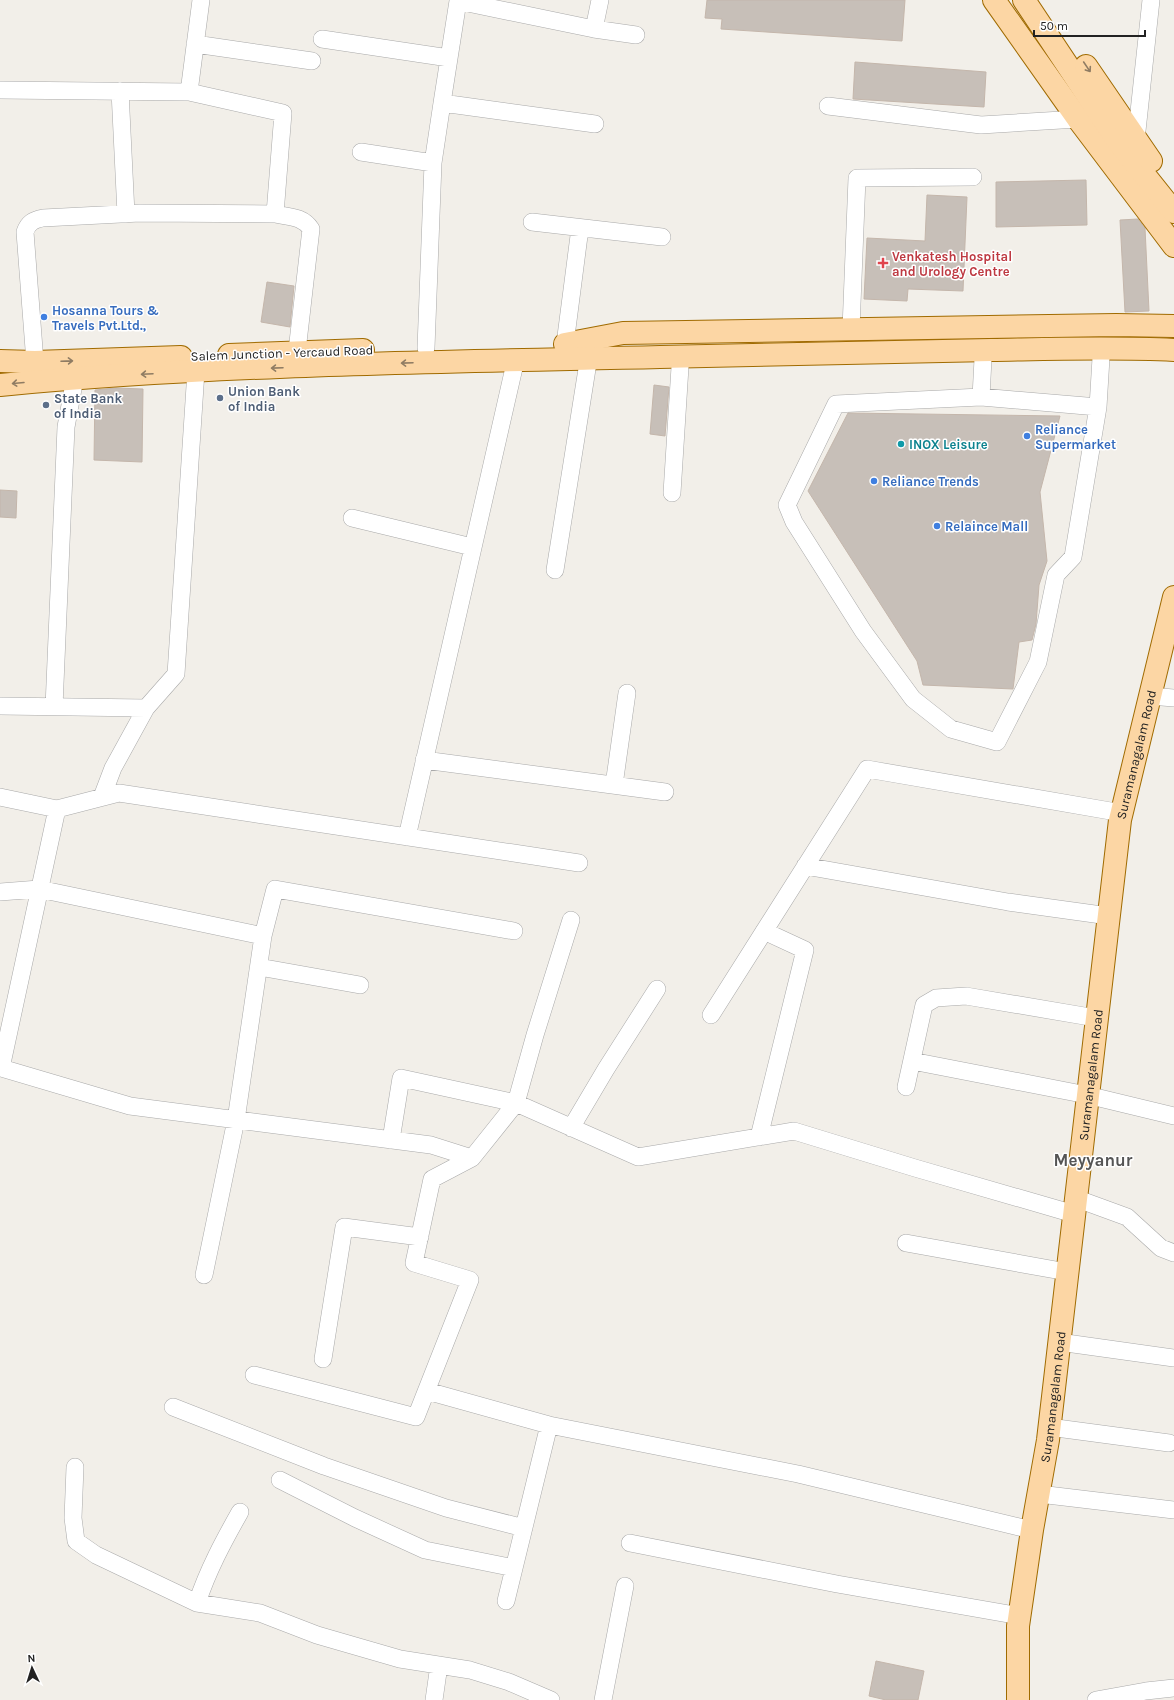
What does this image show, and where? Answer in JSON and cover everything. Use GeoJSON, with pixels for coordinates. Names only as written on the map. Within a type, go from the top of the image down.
{"type":"FeatureCollection","features":[{"type":"Feature","properties":{"kind":"main road"},"geometry":{"type":"LineString","coordinates":[[994,0],[1078,119],[1174,246]]}},
{"type":"Feature","properties":{"kind":"main road"},"geometry":{"type":"LineString","coordinates":[[1008,0],[1108,145],[1174,233]]}},
{"type":"Feature","properties":{"kind":"main road"},"geometry":{"type":"LineString","coordinates":[[1024,0],[1119,143],[1174,212]]}},
{"type":"Feature","properties":{"kind":"main road"},"geometry":{"type":"LineString","coordinates":[[1042,0],[1136,140],[1174,192]]}},
{"type":"Feature","properties":{"kind":"main road"},"geometry":{"type":"LineString","coordinates":[[565,344],[623,333],[1116,324],[1174,326]]}},
{"type":"Feature","properties":{"kind":"main road"},"geometry":{"type":"LineString","coordinates":[[0,385],[75,378],[196,371],[516,359],[625,350],[1127,334],[1174,334]]}},
{"type":"Feature","properties":{"kind":"main road"},"geometry":{"type":"LineString","coordinates":[[565,344],[625,350],[861,352],[1113,349],[1174,350]]}},
{"type":"Feature","properties":{"kind":"main road","name":"Salem Junction - Yercaud Road"},"geometry":{"type":"LineString","coordinates":[[0,361],[35,362],[192,357],[297,351],[565,344]]}},
{"type":"Feature","properties":{"kind":"main road"},"geometry":{"type":"LineString","coordinates":[[516,359],[587,369],[1135,357],[1174,358]]}},
{"type":"Feature","properties":{"kind":"main road","name":"Suramanagalam Road"},"geometry":{"type":"LineString","coordinates":[[1018,1700],[1018,1626],[1049,1427],[1096,1018],[1122,813],[1150,696],[1167,649],[1174,597]]}},
{"type":"Feature","properties":{"kind":"street"},"geometry":{"type":"LineString","coordinates":[[189,92],[201,0]]}},
{"type":"Feature","properties":{"kind":"street"},"geometry":{"type":"LineString","coordinates":[[594,28],[600,0]]}},
{"type":"Feature","properties":{"kind":"street"},"geometry":{"type":"LineString","coordinates":[[1136,140],[1151,0]]}},
{"type":"Feature","properties":{"kind":"street"},"geometry":{"type":"LineString","coordinates":[[426,348],[433,163],[458,1],[636,35]]}},
{"type":"Feature","properties":{"kind":"street"},"geometry":{"type":"LineString","coordinates":[[322,39],[449,58]]}},
{"type":"Feature","properties":{"kind":"street"},"geometry":{"type":"LineString","coordinates":[[195,44],[312,61]]}},
{"type":"Feature","properties":{"kind":"street"},"geometry":{"type":"LineString","coordinates":[[0,90],[189,92],[283,113],[275,214]]}},
{"type":"Feature","properties":{"kind":"street"},"geometry":{"type":"LineString","coordinates":[[120,91],[126,214]]}},
{"type":"Feature","properties":{"kind":"street"},"geometry":{"type":"LineString","coordinates":[[442,103],[595,124]]}},
{"type":"Feature","properties":{"kind":"street"},"geometry":{"type":"LineString","coordinates":[[828,106],[981,125],[1078,119]]}},
{"type":"Feature","properties":{"kind":"street"},"geometry":{"type":"LineString","coordinates":[[361,152],[433,163]]}},
{"type":"Feature","properties":{"kind":"street"},"geometry":{"type":"LineString","coordinates":[[852,329],[858,178],[973,177]]}},
{"type":"Feature","properties":{"kind":"street"},"geometry":{"type":"LineString","coordinates":[[35,362],[25,238],[27,226],[33,220],[43,218],[126,214],[275,214],[299,218],[306,221],[311,229],[297,351]]}},
{"type":"Feature","properties":{"kind":"street"},"geometry":{"type":"LineString","coordinates":[[532,222],[662,237]]}},
{"type":"Feature","properties":{"kind":"street"},"geometry":{"type":"LineString","coordinates":[[565,344],[580,228]]}},
{"type":"Feature","properties":{"kind":"street"},"geometry":{"type":"LineString","coordinates":[[1098,407],[982,397],[836,404],[787,505],[794,522],[863,631],[913,699],[951,729],[997,742],[1038,662],[1056,575],[1073,557],[1098,407],[1101,358]]}},
{"type":"Feature","properties":{"kind":"street"},"geometry":{"type":"LineString","coordinates":[[407,837],[516,359]]}},
{"type":"Feature","properties":{"kind":"street"},"geometry":{"type":"LineString","coordinates":[[982,397],[983,360]]}},
{"type":"Feature","properties":{"kind":"street"},"geometry":{"type":"LineString","coordinates":[[672,494],[680,367]]}},
{"type":"Feature","properties":{"kind":"street"},"geometry":{"type":"LineString","coordinates":[[555,570],[587,369]]}},
{"type":"Feature","properties":{"kind":"street"},"geometry":{"type":"LineString","coordinates":[[102,797],[113,768],[146,708],[176,674],[196,371]]}},
{"type":"Feature","properties":{"kind":"street"},"geometry":{"type":"LineString","coordinates":[[54,707],[66,426],[75,378]]}},
{"type":"Feature","properties":{"kind":"street"},"geometry":{"type":"LineString","coordinates":[[352,518],[472,547]]}},
{"type":"Feature","properties":{"kind":"street"},"geometry":{"type":"LineString","coordinates":[[614,785],[627,693]]}},
{"type":"Feature","properties":{"kind":"street"},"geometry":{"type":"LineString","coordinates":[[1150,696],[1174,698]]}},
{"type":"Feature","properties":{"kind":"street"},"geometry":{"type":"LineString","coordinates":[[0,706],[146,708]]}},
{"type":"Feature","properties":{"kind":"street"},"geometry":{"type":"LineString","coordinates":[[424,760],[665,792]]}},
{"type":"Feature","properties":{"kind":"street"},"geometry":{"type":"LineString","coordinates":[[711,1015],[867,768],[1122,813]]}},
{"type":"Feature","properties":{"kind":"street"},"geometry":{"type":"LineString","coordinates":[[0,797],[57,809],[119,793],[579,862]]}},
{"type":"Feature","properties":{"kind":"street"},"geometry":{"type":"LineString","coordinates":[[57,809],[39,890],[8,999],[0,1068],[130,1106],[431,1145],[472,1158]]}},
{"type":"Feature","properties":{"kind":"street"},"geometry":{"type":"LineString","coordinates":[[805,866],[1001,900],[1109,916]]}},
{"type":"Feature","properties":{"kind":"street"},"geometry":{"type":"LineString","coordinates":[[204,1276],[236,1120],[264,936],[275,889],[514,931]]}},
{"type":"Feature","properties":{"kind":"street"},"geometry":{"type":"LineString","coordinates":[[0,892],[39,890],[264,936]]}},
{"type":"Feature","properties":{"kind":"street"},"geometry":{"type":"LineString","coordinates":[[254,1376],[416,1417],[470,1280],[414,1262],[432,1180],[472,1158],[516,1103],[534,1035],[571,920]]}},
{"type":"Feature","properties":{"kind":"street"},"geometry":{"type":"LineString","coordinates":[[759,1137],[805,950],[764,931]]}},
{"type":"Feature","properties":{"kind":"street"},"geometry":{"type":"LineString","coordinates":[[259,967],[360,985]]}},
{"type":"Feature","properties":{"kind":"street"},"geometry":{"type":"LineString","coordinates":[[571,1128],[606,1069],[657,989]]}},
{"type":"Feature","properties":{"kind":"street"},"geometry":{"type":"LineString","coordinates":[[906,1087],[924,1005],[936,998],[966,996],[1096,1018]]}},
{"type":"Feature","properties":{"kind":"street"},"geometry":{"type":"LineString","coordinates":[[912,1061],[1087,1095],[1174,1116]]}},
{"type":"Feature","properties":{"kind":"street"},"geometry":{"type":"LineString","coordinates":[[391,1140],[401,1078],[516,1103],[638,1157],[794,1131],[916,1168],[1074,1206],[1127,1217],[1161,1248],[1174,1253]]}},
{"type":"Feature","properties":{"kind":"street"},"geometry":{"type":"LineString","coordinates":[[323,1359],[344,1227],[420,1236]]}},
{"type":"Feature","properties":{"kind":"street"},"geometry":{"type":"LineString","coordinates":[[906,1243],[1067,1272]]}},
{"type":"Feature","properties":{"kind":"street"},"geometry":{"type":"LineString","coordinates":[[1059,1342],[1174,1358]]}},
{"type":"Feature","properties":{"kind":"street"},"geometry":{"type":"LineString","coordinates":[[427,1391],[549,1425],[798,1474],[1032,1530]]}},
{"type":"Feature","properties":{"kind":"street"},"geometry":{"type":"LineString","coordinates":[[173,1407],[338,1471],[446,1508],[524,1528]]}},
{"type":"Feature","properties":{"kind":"street"},"geometry":{"type":"LineString","coordinates":[[506,1601],[549,1425]]}},
{"type":"Feature","properties":{"kind":"street"},"geometry":{"type":"LineString","coordinates":[[1049,1427],[1169,1443]]}},
{"type":"Feature","properties":{"kind":"street"},"geometry":{"type":"LineString","coordinates":[[75,1468],[73,1518],[76,1541],[96,1555],[197,1603],[260,1613],[325,1638],[400,1659],[470,1670],[509,1682],[551,1700]]}},
{"type":"Feature","properties":{"kind":"street"},"geometry":{"type":"LineString","coordinates":[[280,1480],[355,1518],[425,1550],[514,1568]]}},
{"type":"Feature","properties":{"kind":"street"},"geometry":{"type":"LineString","coordinates":[[1039,1494],[1174,1510]]}},
{"type":"Feature","properties":{"kind":"street"},"geometry":{"type":"LineString","coordinates":[[197,1603],[206,1575],[240,1512]]}},
{"type":"Feature","properties":{"kind":"street"},"geometry":{"type":"LineString","coordinates":[[630,1543],[836,1584],[1020,1616]]}},
{"type":"Feature","properties":{"kind":"street"},"geometry":{"type":"LineString","coordinates":[[603,1700],[624,1586]]}},
{"type":"Feature","properties":{"kind":"street"},"geometry":{"type":"LineString","coordinates":[[434,1700],[439,1665]]}},
{"type":"Feature","properties":{"kind":"street"},"geometry":{"type":"LineString","coordinates":[[1096,1700],[1146,1691],[1174,1688]]}},
{"type":"Feature","properties":{"kind":"building"},"geometry":{"type":"Polygon","coordinates":[[[707,0],[905,0],[902,41],[721,29],[722,19],[705,18],[707,0]]]}},
{"type":"Feature","properties":{"kind":"building"},"geometry":{"type":"Polygon","coordinates":[[[855,62],[986,72],[984,107],[853,99],[855,62]]]}},
{"type":"Feature","properties":{"kind":"building"},"geometry":{"type":"Polygon","coordinates":[[[1086,180],[1087,225],[996,227],[996,182],[1086,180]]]}},
{"type":"Feature","properties":{"kind":"building"},"geometry":{"type":"Polygon","coordinates":[[[927,195],[967,197],[963,291],[908,289],[907,301],[864,299],[867,238],[925,241],[927,195]]]}},
{"type":"Feature","properties":{"kind":"building"},"geometry":{"type":"Polygon","coordinates":[[[1138,219],[1145,228],[1149,311],[1125,312],[1120,220],[1138,219]]]}},
{"type":"Feature","properties":{"kind":"building"},"geometry":{"type":"Polygon","coordinates":[[[267,282],[294,286],[290,327],[261,322],[267,282]]]}},
{"type":"Feature","properties":{"kind":"building"},"geometry":{"type":"Polygon","coordinates":[[[654,385],[669,387],[665,436],[650,434],[654,385]]]}},
{"type":"Feature","properties":{"kind":"building"},"geometry":{"type":"Polygon","coordinates":[[[116,388],[143,389],[142,462],[94,460],[95,390],[116,388]]]}},
{"type":"Feature","properties":{"kind":"building","name":"Relaince Mall"},"geometry":{"type":"Polygon","coordinates":[[[848,413],[1060,416],[1040,492],[1047,561],[1039,585],[1036,624],[1032,640],[1019,642],[1013,689],[923,685],[917,661],[808,491],[848,413]]]}},
{"type":"Feature","properties":{"kind":"building"},"geometry":{"type":"Polygon","coordinates":[[[0,490],[17,491],[16,518],[0,517],[0,490]]]}},
{"type":"Feature","properties":{"kind":"building"},"geometry":{"type":"Polygon","coordinates":[[[876,1661],[924,1671],[918,1700],[886,1700],[869,1696],[876,1661]]]}},
{"type":"Feature","properties":{"kind":"place","name":"Venkatesh Hospital and Urology Centre"},"geometry":{"type":"Point","coordinates":[883,263]}},
{"type":"Feature","properties":{"kind":"place","name":"Hosanna Tours & Travels Pvt.Ltd.,"},"geometry":{"type":"Point","coordinates":[44,317]}},
{"type":"Feature","properties":{"kind":"place","name":"Union Bank of India"},"geometry":{"type":"Point","coordinates":[220,398]}},
{"type":"Feature","properties":{"kind":"place","name":"State Bank of India"},"geometry":{"type":"Point","coordinates":[46,405]}},
{"type":"Feature","properties":{"kind":"place","name":"Reliance Supermarket"},"geometry":{"type":"Point","coordinates":[1027,436]}},
{"type":"Feature","properties":{"kind":"place","name":"INOX Leisure"},"geometry":{"type":"Point","coordinates":[901,444]}},
{"type":"Feature","properties":{"kind":"place","name":"Reliance Trends"},"geometry":{"type":"Point","coordinates":[874,481]}},
{"type":"Feature","properties":{"kind":"place","name":"Relaince Mall"},"geometry":{"type":"Point","coordinates":[937,526]}},
{"type":"Feature","properties":{"kind":"district","name":"Meyyanur"},"geometry":{"type":"Point","coordinates":[1093,1160]}}]}
